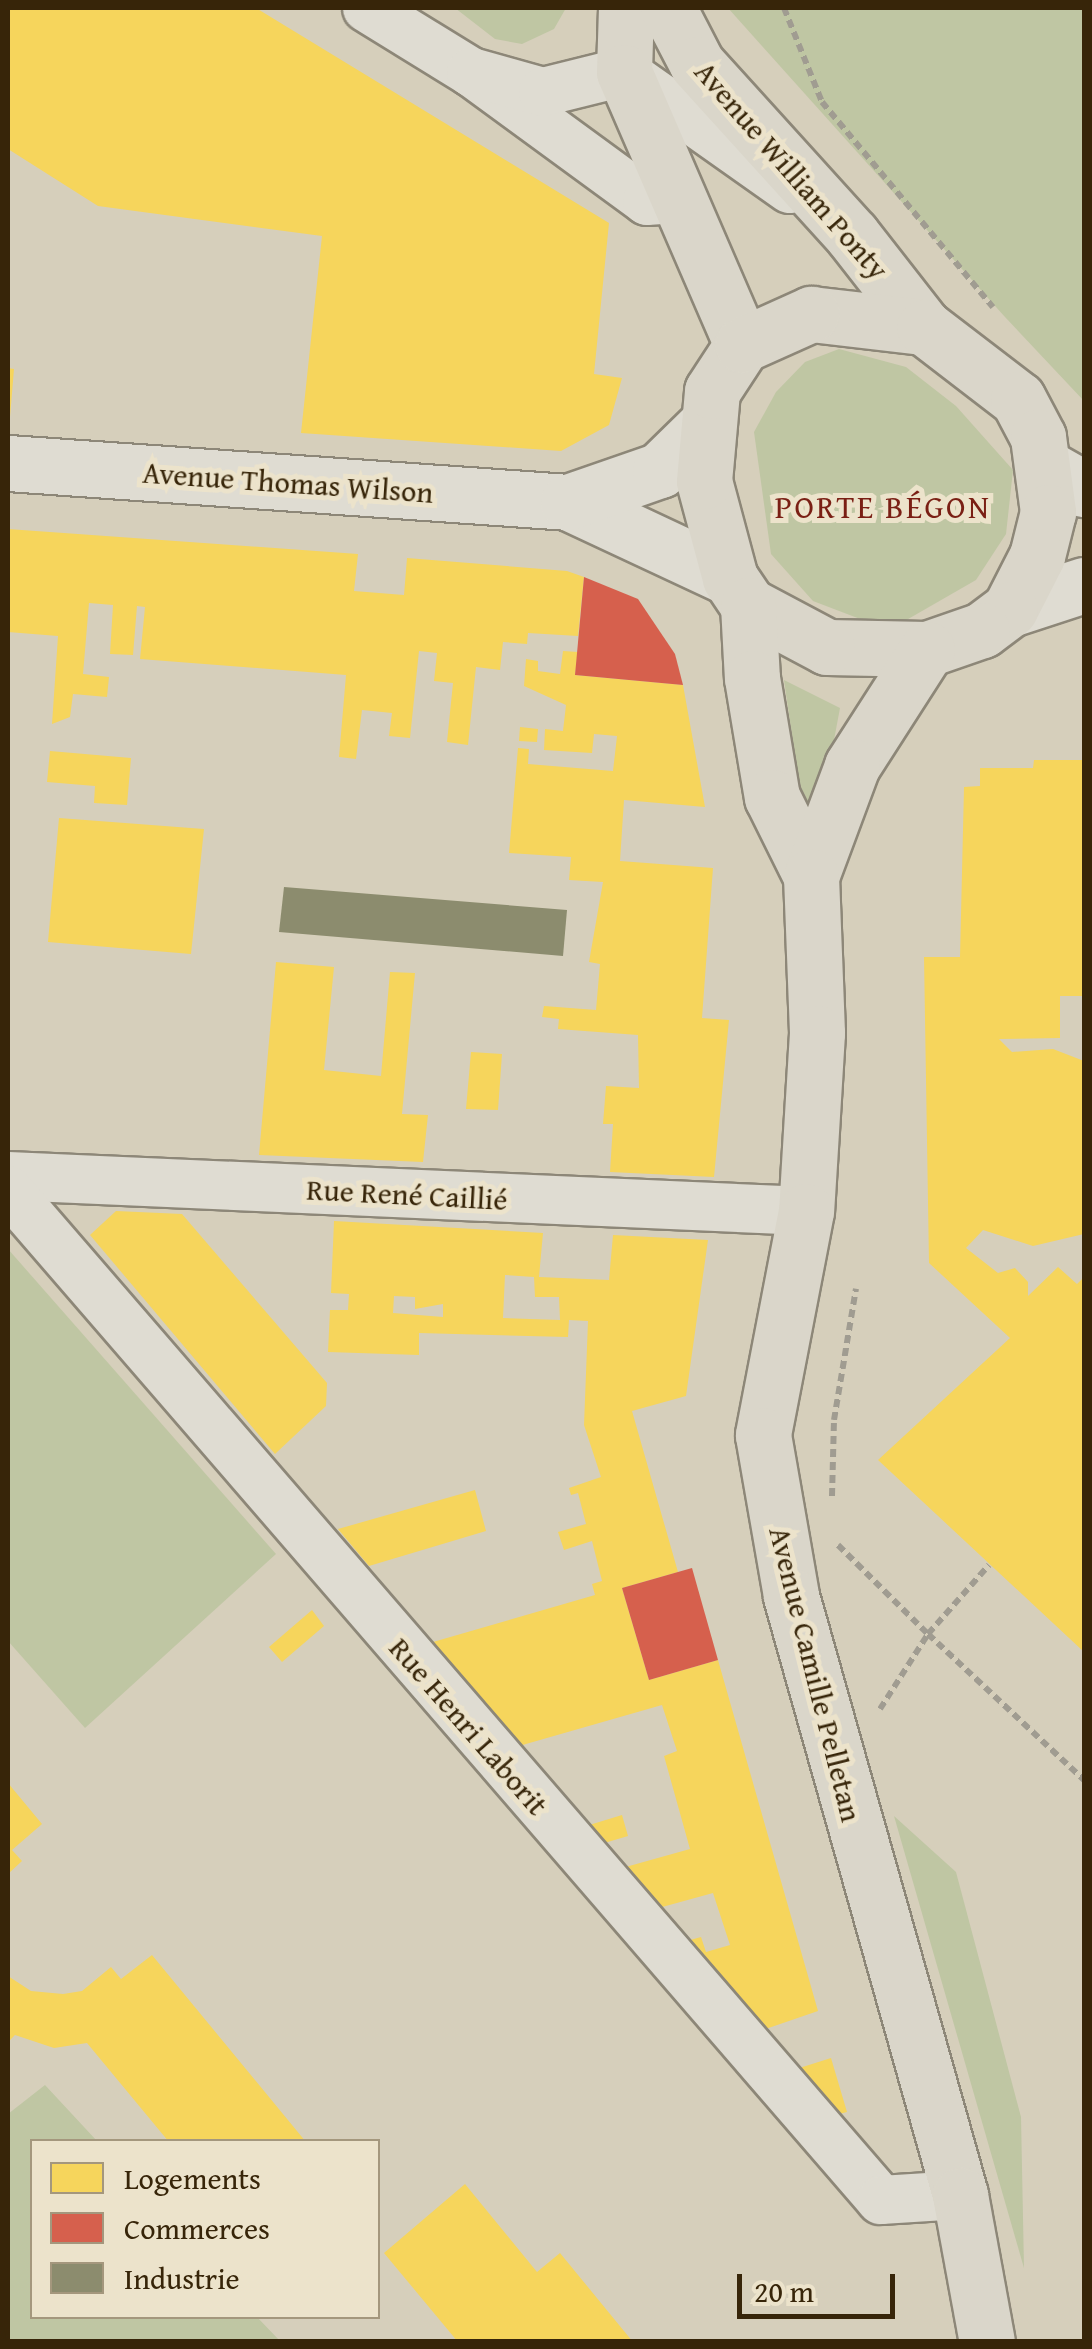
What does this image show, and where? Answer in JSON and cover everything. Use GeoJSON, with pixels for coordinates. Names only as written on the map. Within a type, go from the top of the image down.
{"type":"FeatureCollection","features":[{"type":"Feature","properties":{"kind":"main road"},"geometry":{"type":"LineString","coordinates":[[626,8],[624,72],[675,199],[742,345]]}},
{"type":"Feature","properties":{"kind":"main road","name":"Avenue William Ponty"},"geometry":{"type":"LineString","coordinates":[[668,8],[697,64],[852,236],[924,327]]}},
{"type":"Feature","properties":{"kind":"main road"},"geometry":{"type":"LineString","coordinates":[[811,314],[924,327],[1018,399],[1066,478],[1010,608],[982,630],[927,649],[827,647],[739,592],[704,481],[705,426],[712,391],[742,345],[811,314]]}},
{"type":"Feature","properties":{"kind":"main road","name":"Avenue Camille Pelletan"},"geometry":{"type":"LineString","coordinates":[[739,592],[772,797],[811,876]]}},
{"type":"Feature","properties":{"kind":"main road","name":"Avenue Camille Pelletan"},"geometry":{"type":"LineString","coordinates":[[927,649],[852,766],[811,876],[817,1033],[806,1211],[763,1435],[790,1596],[960,2196],[988,2342]]}},
{"type":"Feature","properties":{"kind":"street"},"geometry":{"type":"LineString","coordinates":[[367,8],[471,72],[647,200],[675,199]]}},
{"type":"Feature","properties":{"kind":"street"},"geometry":{"type":"LineString","coordinates":[[471,72],[544,92],[624,72],[852,236]]}},
{"type":"Feature","properties":{"kind":"street","name":"Avenue Thomas Wilson"},"geometry":{"type":"LineString","coordinates":[[8,463],[568,502],[660,470],[705,426]]}},
{"type":"Feature","properties":{"kind":"street","name":"Avenue Thomas Wilson"},"geometry":{"type":"LineString","coordinates":[[568,502],[739,592]]}},
{"type":"Feature","properties":{"kind":"street"},"geometry":{"type":"LineString","coordinates":[[1010,608],[1084,584]]}},
{"type":"Feature","properties":{"kind":"street","name":"Rue René Caillié"},"geometry":{"type":"LineString","coordinates":[[8,1176],[806,1211]]}},
{"type":"Feature","properties":{"kind":"street","name":"Rue Henri Laborit"},"geometry":{"type":"LineString","coordinates":[[8,1190],[881,2200],[960,2196]]}},
{"type":"Feature","properties":{"kind":"path"},"geometry":{"type":"LineString","coordinates":[[784,8],[822,102],[997,312]]}},
{"type":"Feature","properties":{"kind":"path"},"geometry":{"type":"LineString","coordinates":[[832,1499],[834,1420],[856,1289]]}},
{"type":"Feature","properties":{"kind":"path"},"geometry":{"type":"LineString","coordinates":[[831,1538],[1084,1780]]}},
{"type":"Feature","properties":{"kind":"path"},"geometry":{"type":"LineString","coordinates":[[828,1736],[873,1720],[928,1634],[990,1565]]}},
{"type":"Feature","properties":{"kind":"green space"},"geometry":{"type":"Polygon","coordinates":[[[455,8],[566,8],[554,29],[522,44],[495,39],[455,8]]]}},
{"type":"Feature","properties":{"kind":"green space"},"geometry":{"type":"Polygon","coordinates":[[[728,8],[1084,8],[1084,401],[1005,317],[728,8]]]}},
{"type":"Feature","properties":{"kind":"green space"},"geometry":{"type":"Polygon","coordinates":[[[839,349],[906,367],[956,406],[1013,470],[1006,534],[976,580],[889,630],[813,601],[771,554],[754,432],[776,392],[805,362],[839,349]]]}},
{"type":"Feature","properties":{"kind":"green space"},"geometry":{"type":"Polygon","coordinates":[[[784,680],[840,708],[820,815],[804,818],[784,680]]]}},
{"type":"Feature","properties":{"kind":"green space"},"geometry":{"type":"Polygon","coordinates":[[[8,1249],[276,1554],[85,1728],[8,1641],[8,1249]]]}},
{"type":"Feature","properties":{"kind":"green space"},"geometry":{"type":"Polygon","coordinates":[[[894,1816],[956,1872],[1021,2117],[1024,2268],[894,1816]]]}},
{"type":"Feature","properties":{"kind":"green space"},"geometry":{"type":"Polygon","coordinates":[[[45,2085],[95,2139],[30,2139],[30,2319],[259,2319],[280,2341],[8,2341],[8,2114],[45,2085]]]}},
{"type":"Feature","properties":{"kind":"building: Logements"},"geometry":{"type":"Polygon","coordinates":[[[8,8],[256,8],[609,223],[594,374],[622,378],[609,425],[561,451],[301,433],[322,236],[98,206],[8,149],[8,8]]]}},
{"type":"Feature","properties":{"kind":"building: Logements"},"geometry":{"type":"Polygon","coordinates":[[[8,368],[14,369],[10,417],[8,417],[8,368]]]}},
{"type":"Feature","properties":{"kind":"building: Logements"},"geometry":{"type":"Polygon","coordinates":[[[8,529],[358,554],[354,591],[404,595],[407,558],[567,571],[584,577],[578,636],[528,633],[527,644],[503,642],[500,670],[476,667],[468,745],[447,742],[453,683],[434,681],[437,653],[419,651],[410,738],[389,736],[392,713],[362,710],[356,759],[339,757],[346,675],[140,659],[145,607],[137,606],[133,655],[110,654],[113,605],[89,603],[83,674],[109,677],[107,697],[73,694],[70,717],[52,724],[58,636],[8,632],[8,529]]]}},
{"type":"Feature","properties":{"kind":"building: Logements"},"geometry":{"type":"Polygon","coordinates":[[[563,651],[578,652],[575,675],[683,685],[705,807],[624,800],[620,861],[713,868],[702,1018],[729,1020],[714,1177],[610,1172],[613,1124],[603,1124],[606,1086],[639,1088],[638,1035],[558,1029],[559,1019],[542,1017],[544,1006],[596,1010],[600,964],[589,962],[603,882],[569,880],[571,857],[509,853],[518,748],[529,749],[528,764],[613,771],[617,736],[594,734],[592,753],[544,750],[545,729],[563,731],[566,705],[524,686],[526,659],[538,661],[538,671],[560,674],[563,651]]]}},
{"type":"Feature","properties":{"kind":"building: Logements"},"geometry":{"type":"Polygon","coordinates":[[[520,727],[538,729],[537,742],[519,741],[520,727]]]}},
{"type":"Feature","properties":{"kind":"building: Logements"},"geometry":{"type":"Polygon","coordinates":[[[50,751],[131,758],[127,805],[94,803],[95,786],[47,782],[50,751]]]}},
{"type":"Feature","properties":{"kind":"building: Logements"},"geometry":{"type":"Polygon","coordinates":[[[1034,760],[1084,760],[1084,996],[1060,996],[1060,1038],[999,1039],[1012,1052],[1053,1049],[1084,1061],[1084,1234],[1033,1246],[983,1230],[966,1248],[998,1273],[1015,1268],[1028,1282],[1028,1296],[1058,1267],[1077,1284],[1084,1277],[1084,1652],[878,1460],[1010,1338],[929,1263],[924,957],[960,957],[964,787],[980,786],[980,768],[1033,768],[1034,760]]]}},
{"type":"Feature","properties":{"kind":"building: Logements"},"geometry":{"type":"Polygon","coordinates":[[[59,818],[204,829],[191,954],[48,942],[59,818]]]}},
{"type":"Feature","properties":{"kind":"building: Logements"},"geometry":{"type":"Polygon","coordinates":[[[276,962],[334,967],[324,1070],[381,1076],[390,972],[415,973],[402,1114],[428,1115],[423,1162],[259,1155],[276,962]]]}},
{"type":"Feature","properties":{"kind":"building: Logements"},"geometry":{"type":"Polygon","coordinates":[[[471,1052],[502,1054],[498,1110],[466,1109],[471,1052]]]}},
{"type":"Feature","properties":{"kind":"building: Logements"},"geometry":{"type":"Polygon","coordinates":[[[116,1211],[182,1214],[327,1383],[326,1406],[275,1454],[90,1235],[116,1211]]]}},
{"type":"Feature","properties":{"kind":"building: Logements"},"geometry":{"type":"Polygon","coordinates":[[[334,1221],[543,1233],[539,1277],[609,1280],[613,1235],[708,1240],[686,1396],[632,1411],[678,1572],[622,1588],[649,1680],[718,1660],[818,2011],[757,2032],[683,1942],[701,1937],[706,1952],[730,1945],[713,1893],[655,1909],[622,1868],[690,1849],[664,1756],[677,1751],[662,1705],[519,1746],[433,1642],[595,1595],[592,1584],[602,1581],[592,1541],[564,1550],[558,1532],[586,1524],[578,1493],[571,1495],[569,1488],[601,1477],[584,1425],[588,1321],[569,1320],[568,1337],[419,1333],[419,1355],[328,1352],[330,1310],[348,1310],[349,1294],[331,1293],[334,1221]],[[505,1275],[503,1318],[560,1320],[559,1297],[535,1297],[534,1277],[505,1275]],[[394,1296],[393,1313],[443,1317],[443,1304],[415,1309],[415,1297],[394,1296]]]}},
{"type":"Feature","properties":{"kind":"building: Logements"},"geometry":{"type":"Polygon","coordinates":[[[475,1490],[486,1531],[369,1566],[338,1529],[475,1490]]]}},
{"type":"Feature","properties":{"kind":"building: Logements"},"geometry":{"type":"Polygon","coordinates":[[[312,1610],[324,1626],[282,1662],[269,1647],[312,1610]]]}},
{"type":"Feature","properties":{"kind":"building: Logements"},"geometry":{"type":"Polygon","coordinates":[[[8,1783],[42,1824],[12,1850],[22,1861],[8,1874],[8,1783]]]}},
{"type":"Feature","properties":{"kind":"building: Logements"},"geometry":{"type":"Polygon","coordinates":[[[622,1815],[628,1836],[601,1844],[586,1826],[622,1815]]]}},
{"type":"Feature","properties":{"kind":"building: Logements"},"geometry":{"type":"Polygon","coordinates":[[[152,1955],[304,2139],[167,2139],[87,2043],[54,2048],[15,2035],[8,2042],[8,1976],[31,1991],[63,1994],[82,1991],[111,1967],[121,1979],[152,1955]]]}},
{"type":"Feature","properties":{"kind":"building: Logements"},"geometry":{"type":"Polygon","coordinates":[[[831,2058],[847,2112],[828,2117],[790,2071],[831,2058]]]}},
{"type":"Feature","properties":{"kind":"building: Logements"},"geometry":{"type":"Polygon","coordinates":[[[465,2184],[537,2272],[560,2253],[633,2342],[458,2342],[384,2253],[465,2184]]]}},
{"type":"Feature","properties":{"kind":"building: Commerces"},"geometry":{"type":"Polygon","coordinates":[[[584,577],[638,599],[675,654],[683,685],[575,675],[584,577]]]}},
{"type":"Feature","properties":{"kind":"building: Commerces"},"geometry":{"type":"Polygon","coordinates":[[[692,1568],[718,1660],[649,1680],[622,1588],[692,1568]]]}},
{"type":"Feature","properties":{"kind":"building: Industrie"},"geometry":{"type":"Polygon","coordinates":[[[284,887],[567,910],[563,956],[279,932],[284,887]]]}},
{"type":"Feature","properties":{"kind":"district","name":"PORTE BÉGON"},"geometry":{"type":"Point","coordinates":[883,507]}}]}
